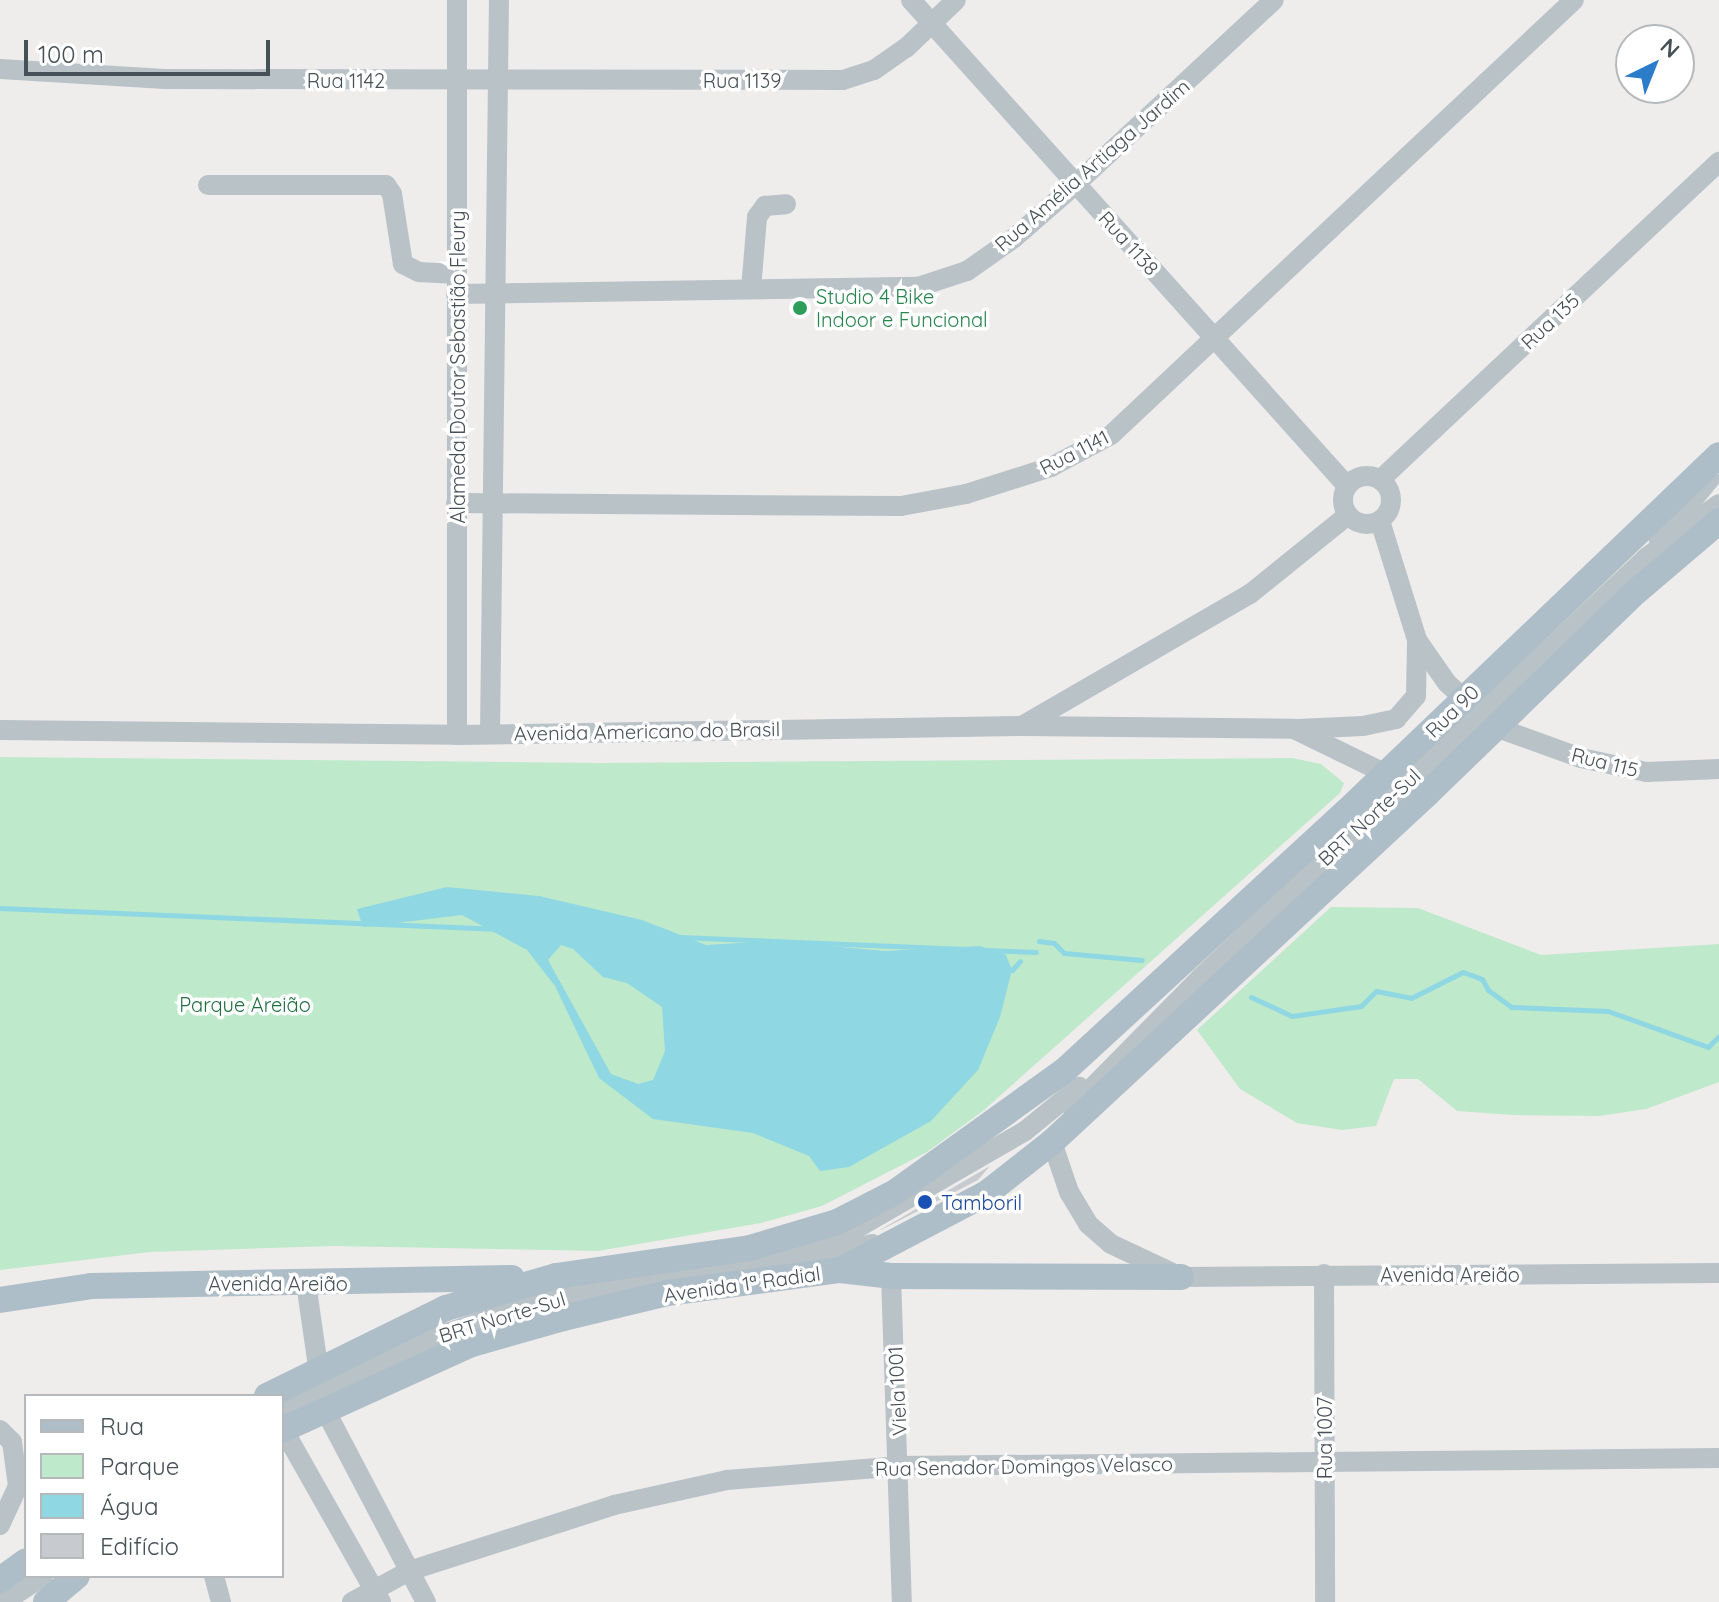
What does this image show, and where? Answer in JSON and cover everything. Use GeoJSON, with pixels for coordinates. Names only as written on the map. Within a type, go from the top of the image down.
{"type":"FeatureCollection","features":[{"type":"Feature","properties":{"kind":"main road","name":"Rua 90"},"geometry":{"type":"LineString","coordinates":[[1225,983],[1427,794],[1480,714],[1719,455]]}},
{"type":"Feature","properties":{"kind":"main road","name":"Rua 90"},"geometry":{"type":"LineString","coordinates":[[1182,964],[1394,780],[1631,596],[1719,521]]}},
{"type":"Feature","properties":{"kind":"main road","name":"Avenida 1ª Radial"},"geometry":{"type":"LineString","coordinates":[[284,1421],[321,1388],[446,1308],[556,1276],[750,1248],[837,1222],[883,1199],[990,1129],[1064,1071],[1182,964]]}},
{"type":"Feature","properties":{"kind":"main road","name":"Avenida 1ª Radial"},"geometry":{"type":"LineString","coordinates":[[280,1394],[321,1388],[563,1318],[667,1293],[840,1270],[987,1193],[1052,1142],[1225,983]]}},
{"type":"Feature","properties":{"kind":"main road"},"geometry":{"type":"LineString","coordinates":[[840,1270],[891,1276],[1181,1277]]}},
{"type":"Feature","properties":{"kind":"main road","name":"Avenida Areião"},"geometry":{"type":"LineString","coordinates":[[0,1300],[91,1286],[556,1276]]}},
{"type":"Feature","properties":{"kind":"main road"},"geometry":{"type":"LineString","coordinates":[[0,1580],[24,1562]]}},
{"type":"Feature","properties":{"kind":"main road"},"geometry":{"type":"LineString","coordinates":[[46,1602],[75,1578]]}},
{"type":"Feature","properties":{"kind":"street","name":"Alameda Doutor Sebastião Fleury"},"geometry":{"type":"LineString","coordinates":[[457,0],[457,735]]}},
{"type":"Feature","properties":{"kind":"street","name":"Alameda Doutor Sebastião Fleury"},"geometry":{"type":"LineString","coordinates":[[490,733],[499,0]]}},
{"type":"Feature","properties":{"kind":"street","name":"Rua 1138"},"geometry":{"type":"LineString","coordinates":[[911,0],[1347,486]]}},
{"type":"Feature","properties":{"kind":"street","name":"Rua 1139"},"geometry":{"type":"LineString","coordinates":[[500,80],[843,80],[874,70],[956,0]]}},
{"type":"Feature","properties":{"kind":"street","name":"Rua Amélia Artiaga Jardim"},"geometry":{"type":"LineString","coordinates":[[208,185],[386,185],[392,194],[403,264],[419,272],[495,295],[918,287],[967,271],[1014,238],[1274,0]]}},
{"type":"Feature","properties":{"kind":"street","name":"Rua 1141"},"geometry":{"type":"LineString","coordinates":[[456,503],[886,507],[966,494],[1051,467],[1111,435],[1574,0]]}},
{"type":"Feature","properties":{"kind":"street","name":"Rua 1142"},"geometry":{"type":"LineString","coordinates":[[0,69],[165,79],[500,80]]}},
{"type":"Feature","properties":{"kind":"street","name":"Rua 135"},"geometry":{"type":"LineString","coordinates":[[1380,480],[1719,162]]}},
{"type":"Feature","properties":{"kind":"street"},"geometry":{"type":"LineString","coordinates":[[751,289],[757,217],[765,206],[786,204]]}},
{"type":"Feature","properties":{"kind":"street"},"geometry":{"type":"LineString","coordinates":[[1647,557],[1719,468]]}},
{"type":"Feature","properties":{"kind":"street"},"geometry":{"type":"LineString","coordinates":[[1348,515],[1347,486],[1361,477],[1380,480],[1391,498],[1380,521],[1417,640],[1480,714],[1647,557],[1719,504]]}},
{"type":"Feature","properties":{"kind":"street"},"geometry":{"type":"LineString","coordinates":[[1348,515],[1362,524],[1380,521]]}},
{"type":"Feature","properties":{"kind":"street"},"geometry":{"type":"LineString","coordinates":[[1022,726],[1250,594],[1348,515]]}},
{"type":"Feature","properties":{"kind":"street","name":"Avenida Americano do Brasil"},"geometry":{"type":"LineString","coordinates":[[0,730],[457,735],[1022,726],[1294,729],[1381,725],[1408,710],[1416,696],[1417,640]]}},
{"type":"Feature","properties":{"kind":"street","name":"Rua 115"},"geometry":{"type":"LineString","coordinates":[[1480,714],[1581,758],[1647,772],[1719,769]]}},
{"type":"Feature","properties":{"kind":"street","name":"Avenida Americano do Brasil"},"geometry":{"type":"LineString","coordinates":[[1294,729],[1427,794]]}},
{"type":"Feature","properties":{"kind":"street","name":"BRT Norte-Sul"},"geometry":{"type":"LineString","coordinates":[[321,1388],[437,1336],[535,1304],[621,1283],[736,1267],[790,1266],[883,1240],[988,1183],[1044,1138],[1129,1047],[1394,780]]}},
{"type":"Feature","properties":{"kind":"street","name":"BRT Norte-Sul"},"geometry":{"type":"LineString","coordinates":[[736,1267],[845,1235],[1025,1131],[1129,1047]]}},
{"type":"Feature","properties":{"kind":"street"},"geometry":{"type":"LineString","coordinates":[[1052,1142],[1069,1192],[1088,1224],[1111,1244],[1181,1277]]}},
{"type":"Feature","properties":{"kind":"street","name":"Avenida Areião"},"geometry":{"type":"LineString","coordinates":[[1181,1277],[1719,1273]]}},
{"type":"Feature","properties":{"kind":"street","name":"Rua 1007"},"geometry":{"type":"LineString","coordinates":[[1324,1274],[1325,1602]]}},
{"type":"Feature","properties":{"kind":"street","name":"Viela 1001"},"geometry":{"type":"LineString","coordinates":[[891,1276],[901,1466],[902,1602]]}},
{"type":"Feature","properties":{"kind":"street"},"geometry":{"type":"LineString","coordinates":[[306,1283],[321,1388],[426,1602]]}},
{"type":"Feature","properties":{"kind":"street"},"geometry":{"type":"LineString","coordinates":[[284,1427],[377,1594]]}},
{"type":"Feature","properties":{"kind":"street"},"geometry":{"type":"LineString","coordinates":[[0,1430],[12,1442],[18,1486],[3,1515]]}},
{"type":"Feature","properties":{"kind":"street","name":"Rua Senador Domingos Velasco"},"geometry":{"type":"LineString","coordinates":[[352,1602],[377,1594],[409,1571],[614,1505],[713,1483],[901,1466],[1719,1458]]}},
{"type":"Feature","properties":{"kind":"street"},"geometry":{"type":"LineString","coordinates":[[4,1602],[40,1578]]}},
{"type":"Feature","properties":{"kind":"street"},"geometry":{"type":"LineString","coordinates":[[20,1602],[41,1578]]}},
{"type":"Feature","properties":{"kind":"street"},"geometry":{"type":"LineString","coordinates":[[215,1578],[221,1602]]}},
{"type":"Feature","properties":{"kind":"green space","name":"Parque Areião"},"geometry":{"type":"Polygon","coordinates":[[[0,757],[601,763],[1292,758],[1321,764],[1344,783],[1340,793],[984,1110],[927,1152],[822,1206],[761,1223],[598,1251],[333,1246],[150,1252],[0,1270],[0,757]]]}},
{"type":"Feature","properties":{"kind":"green space"},"geometry":{"type":"Polygon","coordinates":[[[1331,907],[1418,908],[1541,955],[1719,944],[1719,1082],[1646,1109],[1599,1116],[1457,1111],[1418,1079],[1394,1079],[1376,1126],[1342,1130],[1297,1123],[1240,1089],[1197,1030],[1331,907]]]}},
{"type":"Feature","properties":{"kind":"water"},"geometry":{"type":"Polygon","coordinates":[[[447,887],[539,896],[642,920],[706,945],[774,941],[885,951],[980,946],[1006,955],[1012,970],[1000,1017],[978,1070],[931,1121],[849,1167],[820,1171],[809,1156],[753,1133],[653,1119],[599,1078],[555,986],[527,950],[462,915],[363,927],[357,909],[447,887]],[[561,945],[548,960],[611,1074],[638,1084],[653,1080],[665,1051],[662,1007],[627,983],[603,977],[573,949],[561,945]]]}},
{"type":"Feature","properties":{"kind":"building"},"geometry":{"type":"Polygon","coordinates":[[[990,1166],[978,1180],[880,1230],[990,1166]]]}},
{"type":"Feature","properties":{"kind":"waterway"},"geometry":{"type":"LineString","coordinates":[[0,908],[495,929]]}},
{"type":"Feature","properties":{"kind":"waterway"},"geometry":{"type":"LineString","coordinates":[[680,937],[966,949]]}},
{"type":"Feature","properties":{"kind":"waterway"},"geometry":{"type":"LineString","coordinates":[[1039,941],[1054,943],[1064,953],[1142,960]]}},
{"type":"Feature","properties":{"kind":"waterway"},"geometry":{"type":"LineString","coordinates":[[984,950],[1036,952]]}},
{"type":"Feature","properties":{"kind":"waterway"},"geometry":{"type":"LineString","coordinates":[[1012,970],[1020,961]]}},
{"type":"Feature","properties":{"kind":"waterway"},"geometry":{"type":"LineString","coordinates":[[1251,997],[1292,1016],[1361,1006],[1376,991],[1411,998],[1463,972],[1482,979],[1488,990],[1511,1007],[1608,1011],[1708,1047],[1719,1036]]}},
{"type":"Feature","properties":{"kind":"place","name":"Studio 4 Bike Indoor e Funcional"},"geometry":{"type":"Point","coordinates":[800,308]}},
{"type":"Feature","properties":{"kind":"place","name":"Tamboril"},"geometry":{"type":"Point","coordinates":[925,1202]}}]}
